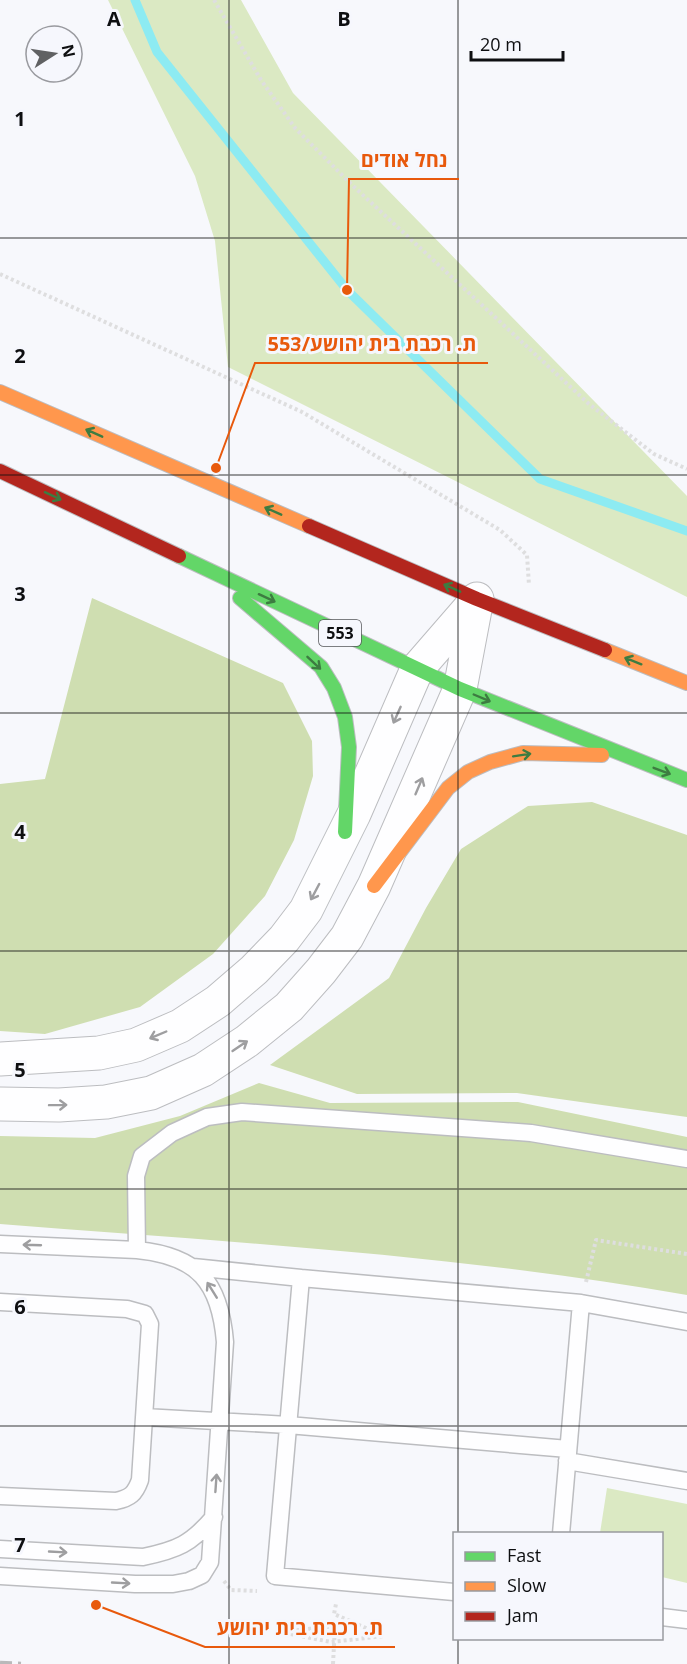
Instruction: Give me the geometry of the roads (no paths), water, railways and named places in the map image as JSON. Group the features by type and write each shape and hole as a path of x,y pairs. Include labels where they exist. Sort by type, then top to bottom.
{"main road":[{"path":"0,392 477,599 687,682"},
{"name":"553","path":"0,471 460,689 687,780"},
{"path":"207,569 321,668 334,688 345,717 349,747 345,832"},
{"path":"374,886 448,788 468,772 490,762 523,753 622,755"}],"street":[{"path":"0,1059 99,1053 136,1045 180,1026 208,1008 254,970 284,939 306,910 345,832 417,669 477,599"},
{"path":"0,1104 59,1105 106,1102 151,1093 203,1070 247,1041 289,1006 321,971 347,937 374,886 460,689 477,599"}],"lane":[{"path":"137,1250 136,1176 142,1156 172,1133 207,1117 242,1112 531,1133 687,1159"},
{"path":"0,1244 137,1250 156,1252 176,1258 193,1267 218,1299 225,1342 210,1562 202,1575 189,1581 173,1584 0,1576"},
{"path":"193,1267 581,1303 687,1322"},
{"path":"301,1278 275,1576 453,1592"},
{"path":"0,1302 127,1309 145,1314 150,1324 140,1480 136,1491 129,1498 116,1501 0,1496"},
{"path":"561,1532 581,1303"},
{"path":"144,1417 288,1425 568,1455 687,1481"},
{"path":"0,1549 142,1557 180,1546 198,1535 214,1517"},
{"path":"663,1617 687,1620"}],"waterway":[{"path":"135,0 157,52 347,290 540,479 687,531"}],"railway":[{"path":"0,1663 21,1664"}],"place":[{"name":"נחל אודים","path":"347,290"},
{"name":"ת. רכבת בית יהושע/553","path":"216,468"},
{"name":"ת. רכבת בית יהושע","path":"96,1605"}]}
